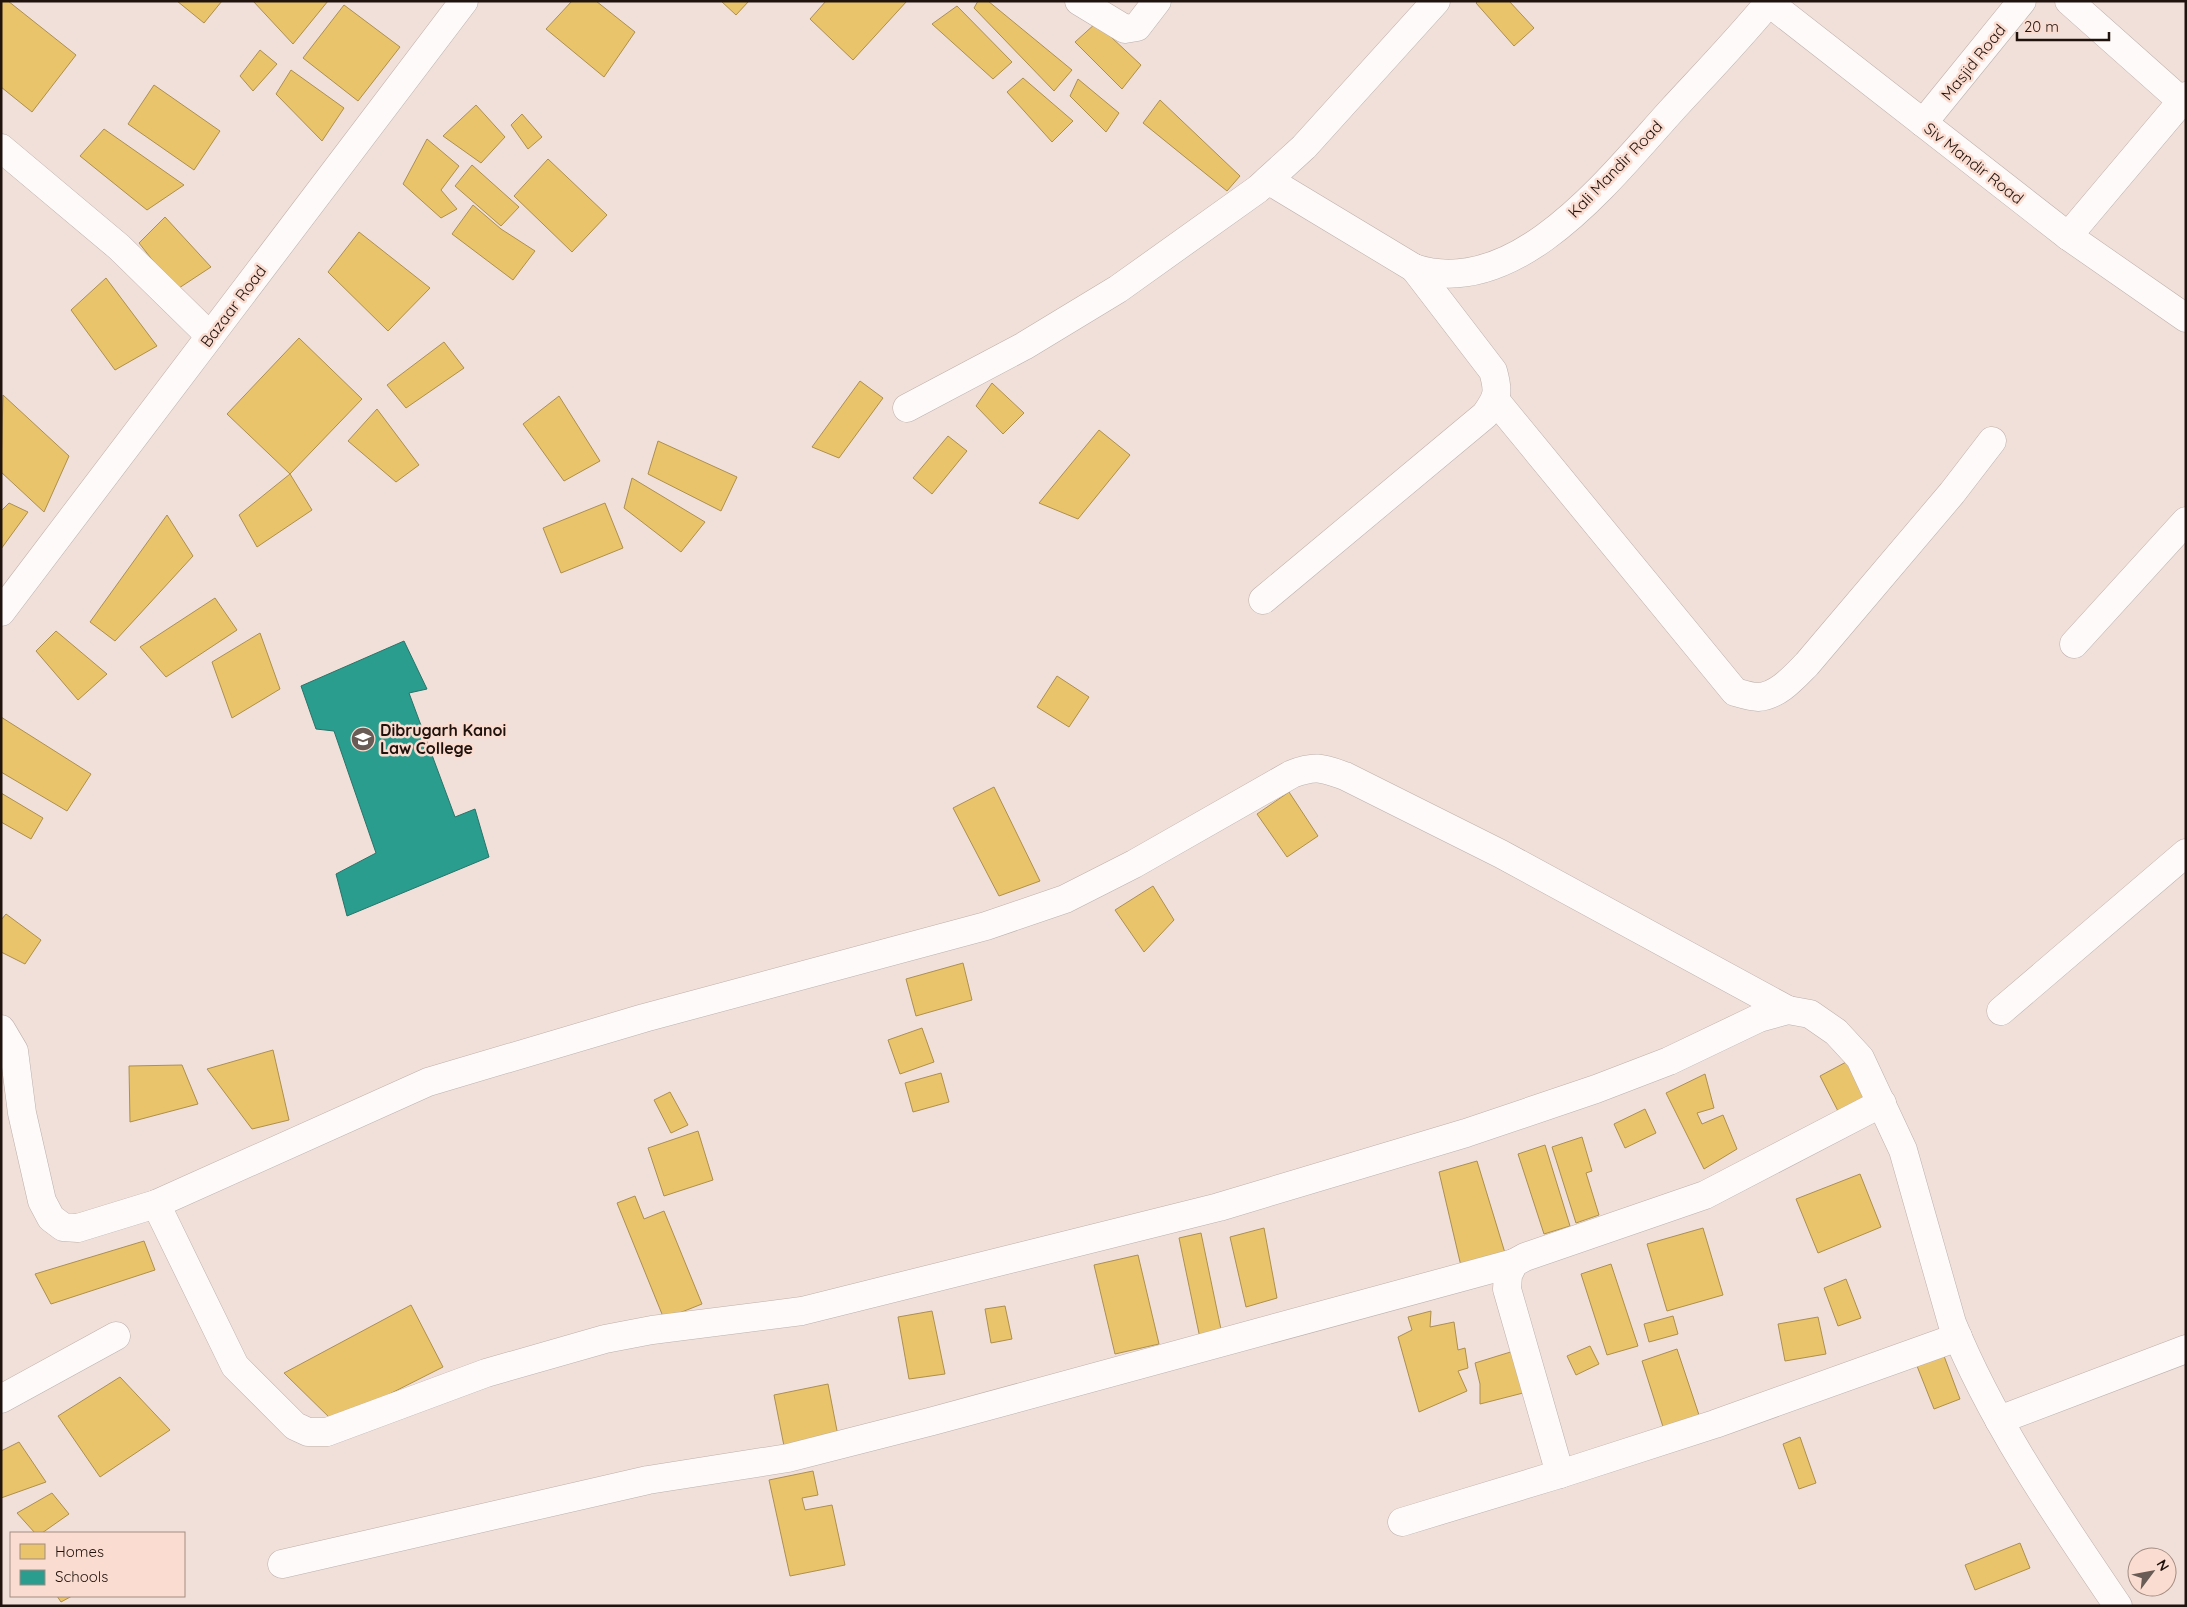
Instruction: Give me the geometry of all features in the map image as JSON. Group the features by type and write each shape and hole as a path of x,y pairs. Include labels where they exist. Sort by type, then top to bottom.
{"street":[{"name":"Bazaar Road","path":"1,612 464,1"},
{"path":"1079,1 1125,29 1137,27 1157,1"},
{"path":"907,408 1024,346 1118,289 1268,180 1304,148 1436,1"},
{"name":"Masjid Road","path":"1923,123 2022,1"},
{"path":"2068,236 2184,101 2069,1"},
{"name":"Kali Mandir Road","path":"1268,180 1414,268 1432,274 1472,271 1496,264 1526,249 1550,233 1596,193 1769,2"},
{"name":"Siv Mandir Road","path":"1769,2 2068,236 2186,318"},
{"path":"1,148 119,247 210,336"},
{"path":"1263,600 1485,415 1496,401 1498,387 1493,371 1414,268"},
{"path":"1496,401 1735,692 1758,697 1774,692 1792,679 1806,664 1952,493 1992,441"},
{"path":"2074,644 2186,521"},
{"path":"1,1029 14,1051 22,1113 42,1201 51,1218 63,1227 78,1228 156,1204 428,1082 644,1018 986,926 1065,899 1134,864 1292,774 1309,768 1321,767 1345,776 1493,849 1788,1010 1810,1014 1836,1032 1860,1058 1903,1150 1958,1337 1999,1420 2074,1541 2118,1606"},
{"path":"2001,1011 2186,854"},
{"path":"156,1204 236,1366 295,1426 308,1432 328,1432 486,1373 605,1339 652,1330 802,1311 1219,1207 1333,1174 1596,1089 1669,1061 1759,1018 1788,1010"},
{"path":"282,1564 648,1480 788,1458 933,1422 1514,1263 1541,1250 1705,1195 1882,1103"},
{"path":"1514,1263 1508,1275 1507,1289 1560,1474"},
{"path":"1,1399 116,1336"},
{"path":"1402,1522 1715,1424 1958,1337"},
{"path":"1999,1420 2186,1348"}],"building: Homes":[{"path":"1,1 8,1 76,55 32,112 1,87"},
{"path":"177,1 222,1 204,23"},
{"path":"253,1 328,1 293,44"},
{"path":"572,1 596,1 635,32 604,77 546,29"},
{"path":"721,1 749,1 736,15"},
{"path":"826,1 907,1 853,60 810,19"},
{"path":"978,1 988,1 1072,70 1054,91 974,8"},
{"path":"1478,1 1509,1 1534,28 1514,46 1476,3"},
{"path":"344,5 400,47 358,101 303,58"},
{"path":"957,6 1012,62 993,79 932,24"},
{"path":"1096,23 1141,65 1122,89 1075,42"},
{"path":"260,50 277,64 253,91 240,76"},
{"path":"291,70 344,108 322,141 276,94"},
{"path":"1023,78 1073,121 1052,142 1007,92"},
{"path":"1078,79 1119,113 1106,132 1070,96"},
{"path":"154,85 220,131 194,170 128,124"},
{"path":"1160,100 1240,176 1227,191 1143,123"},
{"path":"476,105 505,137 481,163 443,136"},
{"path":"522,114 542,137 528,149 511,125"},
{"path":"104,129 184,185 147,210 80,156"},
{"path":"427,139 459,166 441,190 457,209 441,218 403,184"},
{"path":"548,159 607,215 572,252 514,196"},
{"path":"472,165 519,207 501,226 455,186"},
{"path":"473,205 501,229 535,251 513,280 452,234"},
{"path":"165,217 211,267 176,290 139,243"},
{"path":"359,232 430,288 388,331 328,272"},
{"path":"106,278 157,346 115,370 71,310"},
{"path":"299,338 362,399 290,474 227,414"},
{"path":"444,342 464,368 406,408 387,385"},
{"path":"860,381 883,398 839,458 812,447"},
{"path":"992,383 1024,413 1003,434 976,406"},
{"path":"3,395 69,456 44,512 1,472"},
{"path":"559,396 600,461 564,481 523,424"},
{"path":"377,409 419,465 396,482 348,441"},
{"path":"1099,430 1130,455 1078,519 1039,503"},
{"path":"948,436 967,451 932,494 913,478"},
{"path":"658,441 737,477 721,511 648,474"},
{"path":"290,474 312,510 257,547 239,515"},
{"path":"632,478 705,522 681,552 624,508"},
{"path":"9,503 28,512 1,549 1,511"},
{"path":"605,503 623,548 561,573 543,528"},
{"path":"167,515 193,556 115,641 90,622"},
{"path":"215,598 237,630 166,677 140,647"},
{"path":"56,631 107,674 78,700 36,651"},
{"path":"260,633 280,689 232,718 212,662"},
{"path":"1057,676 1089,697 1069,727 1037,707"},
{"path":"1,717 91,774 67,811 1,772"},
{"path":"994,787 1040,881 999,896 953,808"},
{"path":"1289,792 1318,836 1287,857 1257,814"},
{"path":"1,793 43,818 31,839 1,822"},
{"path":"1153,886 1174,920 1144,952 1115,910"},
{"path":"6,914 41,940 25,964 1,952 1,920"},
{"path":"963,963 972,1000 916,1016 906,979"},
{"path":"922,1028 934,1062 900,1074 888,1040"},
{"path":"273,1050 289,1120 252,1129 207,1069"},
{"path":"1848,1061 1868,1098 1839,1113 1820,1076"},
{"path":"182,1065 198,1104 130,1122 129,1066"},
{"path":"941,1073 949,1102 913,1112 905,1083"},
{"path":"1705,1074 1714,1108 1697,1113 1702,1124 1723,1115 1737,1149 1704,1169 1666,1093"},
{"path":"670,1092 688,1125 671,1133 654,1100"},
{"path":"1645,1109 1656,1133 1625,1148 1614,1124"},
{"path":"698,1131 713,1180 664,1196 648,1148"},
{"path":"1582,1137 1592,1171 1586,1173 1599,1215 1576,1223 1552,1147"},
{"path":"1545,1145 1570,1226 1544,1234 1518,1154"},
{"path":"1477,1161 1505,1253 1461,1266 1439,1172"},
{"path":"1860,1174 1881,1227 1818,1253 1796,1199"},
{"path":"635,1196 644,1219 664,1211 702,1304 664,1319 617,1203"},
{"path":"1264,1228 1277,1298 1246,1307 1230,1237"},
{"path":"1703,1228 1723,1295 1667,1311 1647,1244"},
{"path":"1201,1233 1223,1339 1201,1343 1179,1238"},
{"path":"144,1241 155,1270 51,1304 35,1274"},
{"path":"1138,1255 1159,1344 1115,1354 1094,1265"},
{"path":"1611,1264 1638,1346 1607,1355 1581,1274"},
{"path":"1846,1279 1861,1318 1838,1326 1824,1288"},
{"path":"411,1305 443,1367 334,1422 284,1373"},
{"path":"1005,1306 1012,1339 991,1343 985,1309"},
{"path":"932,1311 945,1374 909,1379 898,1317"},
{"path":"1431,1311 1430,1327 1454,1322 1458,1350 1465,1348 1468,1368 1458,1371 1467,1391 1419,1412 1398,1337 1412,1330 1408,1317"},
{"path":"1673,1316 1678,1334 1649,1342 1644,1324"},
{"path":"1818,1317 1826,1354 1785,1361 1778,1324"},
{"path":"1590,1346 1599,1364 1576,1375 1567,1356"},
{"path":"1677,1349 1701,1421 1665,1433 1642,1361"},
{"path":"1517,1350 1527,1392 1480,1404 1480,1384 1475,1363"},
{"path":"1944,1356 1960,1399 1934,1409 1917,1366"},
{"path":"120,1377 170,1430 100,1477 58,1416"},
{"path":"828,1384 838,1436 784,1446 774,1395"},
{"path":"1800,1437 1816,1483 1799,1489 1783,1444"},
{"path":"19,1442 46,1482 1,1498 1,1451"},
{"path":"813,1471 818,1495 802,1498 805,1510 832,1505 845,1565 790,1576 769,1480"},
{"path":"52,1493 69,1514 43,1532 34,1532 17,1513"},
{"path":"2020,1543 2030,1568 1975,1590 1965,1565"},
{"path":"58,1597 70,1597 61,1602"}],"building: Schools":[{"path":"404,641 427,689 409,693 455,817 475,809 489,857 347,916 336,874 376,853 334,731 316,729 301,686"}],"place":[{"name":"Dibrugarh Kanoi Law College","path":"363,739"}]}
